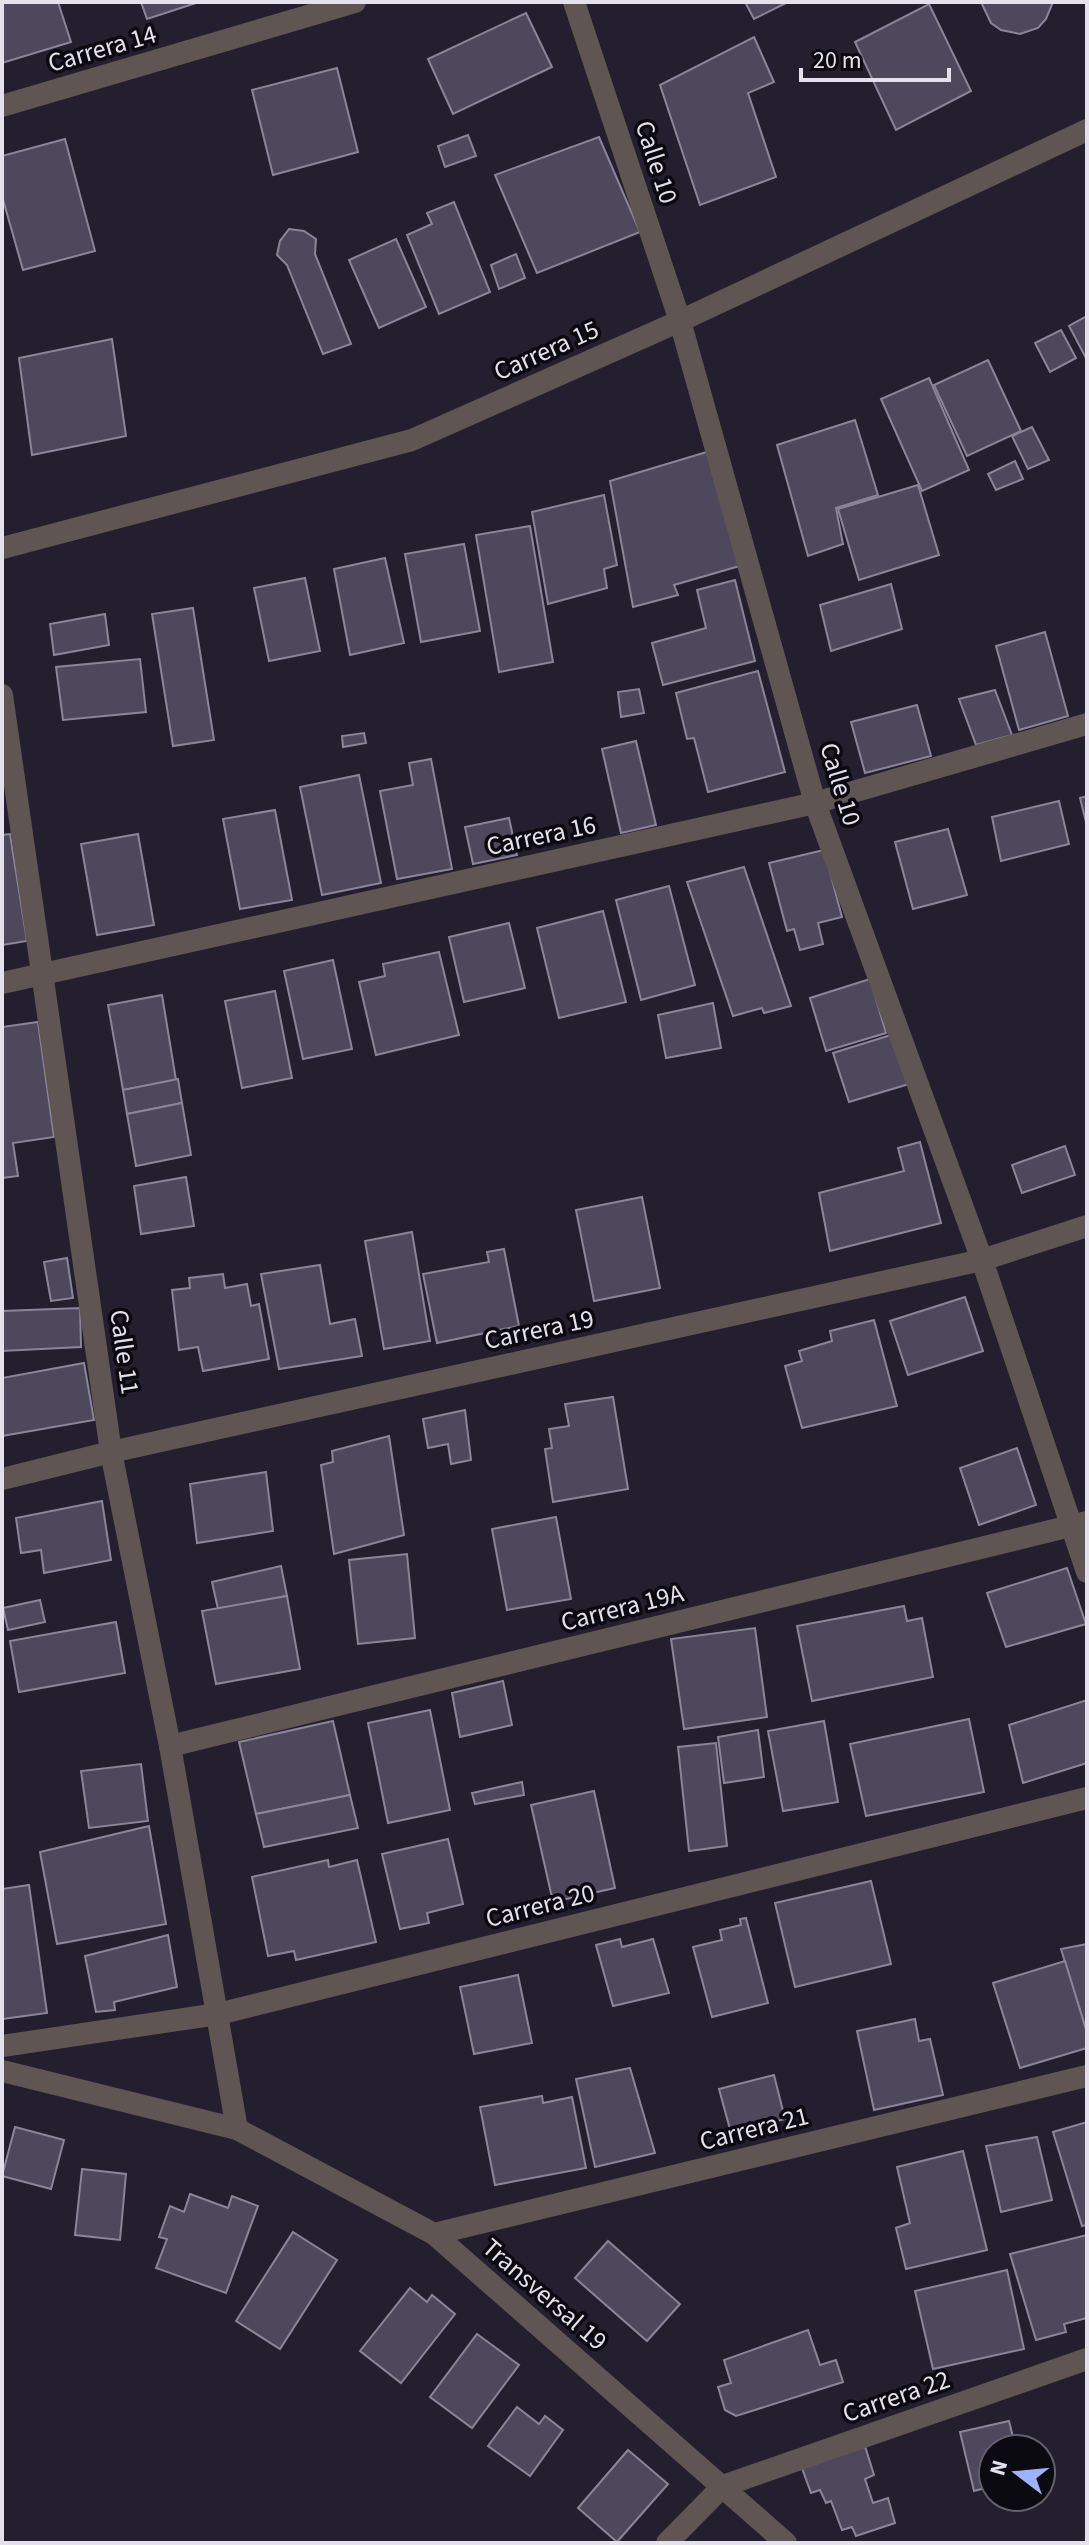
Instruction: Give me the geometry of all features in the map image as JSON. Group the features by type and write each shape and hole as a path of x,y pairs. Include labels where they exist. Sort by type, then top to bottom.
{"street":[{"name":"Carrera 14","path":"2,106 355,2"},
{"name":"Calle 10","path":"574,2 680,321 815,803 1079,1524 1087,1572"},
{"name":"Carrera 15","path":"2,548 412,440 680,321 1087,130"},
{"name":"Calle 11","path":"2,695 111,1452 170,1746 218,2014"},
{"name":"Carrera 16","path":"2,983 815,803 1087,724"},
{"name":"Carrera 19","path":"2,1479 111,1452 982,1260 1087,1226"},
{"name":"Carrera 19A","path":"170,1746 1079,1524"},
{"name":"Carrera 20","path":"2,2046 218,2014 1087,1798"},
{"path":"218,2014 237,2129"},
{"name":"Transversal 19","path":"2,2071 237,2129 434,2234 786,2543"},
{"name":"Carrera 21","path":"434,2234 1087,2076"},
{"name":"Carrera 22","path":"723,2486 1087,2359"},
{"path":"667,2543 723,2486"}],"building":[{"path":"2,2 58,2 71,42 2,63"},
{"path":"141,2 195,2 196,3 147,19"},
{"path":"745,2 788,2 754,19"},
{"path":"981,2 1053,2 1046,19 1038,28 1020,34 1001,30 991,23"},
{"path":"929,4 971,91 896,130 855,42"},
{"path":"526,13 552,67 453,114 428,59"},
{"path":"754,37 774,82 748,93 776,177 700,205 660,85"},
{"path":"337,68 358,152 273,175 252,90"},
{"path":"468,135 476,156 445,167 438,146"},
{"path":"599,137 640,232 537,273 495,175"},
{"path":"65,139 95,251 23,270 2,196 2,156"},
{"path":"454,202 490,292 439,314 407,235 432,224 427,213"},
{"path":"289,229 304,231 316,239 315,254 351,344 323,354 287,265 277,255 280,241"},
{"path":"396,239 426,307 379,328 349,260"},
{"path":"516,254 525,278 499,289 491,265"},
{"path":"1087,316 1087,360 1069,326"},
{"path":"1061,330 1076,358 1050,372 1035,343"},
{"path":"112,339 126,436 32,455 19,358"},
{"path":"988,360 1021,431 967,456 934,385"},
{"path":"929,378 969,470 922,491 881,399"},
{"path":"855,420 878,495 836,508 843,544 808,556 777,445"},
{"path":"1032,427 1049,460 1028,469 1012,436"},
{"path":"710,451 743,565 674,585 678,595 633,607 610,481"},
{"path":"1015,461 1023,479 996,490 988,474"},
{"path":"918,485 939,555 859,580 838,509"},
{"path":"604,495 617,565 604,569 607,588 548,604 532,512"},
{"path":"530,526 553,662 499,672 476,535"},
{"path":"464,544 480,631 421,642 405,554"},
{"path":"385,558 404,643 350,655 334,569"},
{"path":"305,578 320,651 269,661 254,588"},
{"path":"735,580 755,661 663,685 652,643 706,628 697,590"},
{"path":"891,584 902,629 831,651 820,605"},
{"path":"193,608 214,740 173,746 152,614"},
{"path":"105,614 109,645 54,655 50,624"},
{"path":"1045,632 1068,716 1019,730 996,646"},
{"path":"140,659 146,712 63,720 56,667"},
{"path":"758,671 785,772 708,792 694,738 687,739 676,693"},
{"path":"639,689 644,713 621,717 618,692"},
{"path":"995,690 1012,735 976,745 959,699"},
{"path":"917,705 931,756 865,773 851,722"},
{"path":"364,733 366,743 343,747 342,736"},
{"path":"636,741 656,825 621,833 602,749"},
{"path":"431,759 452,869 397,879 380,791 413,785 409,763"},
{"path":"359,775 381,883 322,895 300,787"},
{"path":"1087,796 1087,826 1080,798"},
{"path":"1059,801 1069,844 1001,861 992,817"},
{"path":"275,810 292,900 240,909 223,819"},
{"path":"509,818 517,855 473,864 465,827"},
{"path":"948,829 967,895 913,909 895,842"},
{"path":"10,834 27,941 2,945 2,835"},
{"path":"138,834 154,925 97,935 81,844"},
{"path":"824,850 842,917 818,923 823,944 800,950 794,929 787,931 769,863"},
{"path":"744,867 791,1006 764,1013 762,1008 733,1016 687,882"},
{"path":"669,886 695,985 641,1000 616,900"},
{"path":"603,911 626,1002 559,1018 537,928"},
{"path":"509,923 525,988 464,1002 449,937"},
{"path":"439,952 459,1035 376,1055 359,982 385,976 383,964"},
{"path":"333,960 352,1049 303,1059 284,971"},
{"path":"870,979 886,1033 826,1051 810,998"},
{"path":"275,991 292,1078 242,1088 225,1001"},
{"path":"162,995 176,1080 123,1090 108,1005"},
{"path":"713,1003 721,1048 666,1058 658,1015"},
{"path":"38,1022 54,1137 13,1143 18,1176 2,1178 2,1027"},
{"path":"894,1034 909,1084 849,1102 833,1053"},
{"path":"178,1079 182,1103 127,1114 123,1090"},
{"path":"182,1103 191,1155 136,1166 127,1114"},
{"path":"920,1142 941,1223 830,1251 819,1193 904,1171 898,1148"},
{"path":"1065,1146 1075,1175 1022,1193 1012,1165"},
{"path":"186,1177 194,1226 141,1234 134,1186"},
{"path":"642,1197 660,1288 594,1301 576,1210"},
{"path":"412,1232 430,1341 384,1349 365,1241"},
{"path":"504,1249 519,1326 437,1343 423,1274 489,1262 487,1252"},
{"path":"67,1258 73,1298 51,1301 44,1262"},
{"path":"320,1265 330,1324 355,1319 362,1356 279,1369 261,1274"},
{"path":"223,1274 225,1288 247,1284 251,1306 259,1304 269,1359 203,1371 198,1347 179,1350 172,1290 190,1288 189,1278"},
{"path":"965,1297 983,1351 908,1375 890,1321"},
{"path":"80,1308 81,1347 2,1351 2,1311"},
{"path":"874,1320 897,1406 802,1428 785,1366 802,1361 799,1351 832,1341 830,1331"},
{"path":"84,1363 94,1420 2,1436 2,1378"},
{"path":"613,1397 628,1489 553,1502 545,1449 552,1448 549,1429 569,1426 565,1404"},
{"path":"465,1410 471,1460 451,1464 448,1444 428,1448 423,1419"},
{"path":"389,1436 404,1535 334,1554 321,1465 333,1462 332,1451"},
{"path":"1017,1448 1036,1505 979,1525 960,1468"},
{"path":"266,1472 273,1531 197,1543 190,1484"},
{"path":"102,1501 111,1560 44,1573 41,1550 21,1553 16,1518"},
{"path":"556,1517 571,1599 507,1610 492,1529"},
{"path":"407,1554 415,1638 358,1644 349,1560"},
{"path":"281,1566 287,1596 218,1609 212,1582"},
{"path":"1067,1568 1086,1624 1006,1647 987,1593"},
{"path":"287,1596 300,1669 216,1684 202,1611"},
{"path":"40,1600 45,1622 8,1630 3,1608"},
{"path":"904,1606 907,1621 922,1618 933,1677 812,1701 797,1626"},
{"path":"116,1622 125,1673 19,1692 10,1641"},
{"path":"755,1628 767,1717 684,1729 671,1639"},
{"path":"503,1681 512,1725 460,1737 452,1693"},
{"path":"1087,1700 1087,1763 1023,1783 1009,1725"},
{"path":"430,1710 450,1810 388,1823 368,1723"},
{"path":"969,1719 984,1792 866,1816 850,1744"},
{"path":"333,1721 350,1795 256,1814 239,1742"},
{"path":"824,1721 838,1802 783,1811 768,1731"},
{"path":"758,1730 764,1777 724,1783 718,1737"},
{"path":"716,1743 727,1846 689,1851 678,1747"},
{"path":"141,1764 148,1821 89,1828 81,1771"},
{"path":"522,1782 524,1795 475,1804 472,1793"},
{"path":"594,1791 615,1888 553,1902 531,1805"},
{"path":"350,1795 358,1828 264,1847 256,1814"},
{"path":"149,1826 166,1924 57,1944 40,1852"},
{"path":"448,1839 463,1904 427,1913 429,1923 400,1929 382,1854"},
{"path":"328,1860 329,1867 357,1860 376,1942 296,1960 294,1951 268,1956 252,1877"},
{"path":"871,1881 891,1964 795,1987 775,1903"},
{"path":"29,1885 47,2013 2,2019 2,1889"},
{"path":"746,1918 768,2003 712,2017 693,1947 722,1940 720,1930 741,1925 740,1919"},
{"path":"168,1935 177,1987 114,2002 115,2010 96,2012 85,1956"},
{"path":"620,1939 622,1947 653,1939 669,1993 613,2006 596,1945"},
{"path":"1087,1944 1087,2030 1086,2030 1061,1949"},
{"path":"1065,1961 1087,2033 1087,2048 1020,2068 993,1983"},
{"path":"518,1975 532,2043 474,2054 460,1987"},
{"path":"915,2019 919,2041 930,2039 943,2095 874,2110 857,2031"},
{"path":"630,2068 655,2153 595,2167 576,2079"},
{"path":"774,2075 785,2119 731,2133 719,2089"},
{"path":"542,2096 543,2103 572,2097 586,2168 495,2185 480,2107"},
{"path":"1087,2122 1087,2225 1082,2226 1053,2132"},
{"path":"15,2127 64,2140 51,2189 2,2176"},
{"path":"1037,2137 1052,2200 1001,2212 986,2146"},
{"path":"963,2151 987,2250 906,2269 896,2228 910,2223 897,2167"},
{"path":"82,2169 126,2174 120,2240 75,2235"},
{"path":"190,2194 228,2208 232,2196 258,2206 226,2293 156,2268 167,2239 159,2237 170,2206 184,2212"},
{"path":"293,2232 337,2260 280,2349 236,2321"},
{"path":"1087,2235 1087,2318 1064,2324 1066,2332 1036,2340 1010,2254"},
{"path":"608,2241 680,2304 647,2341 575,2278"},
{"path":"1007,2270 1024,2349 933,2369 915,2291"},
{"path":"410,2288 427,2302 432,2295 455,2314 401,2383 360,2351"},
{"path":"808,2330 820,2365 836,2360 843,2382 736,2416 725,2410 718,2387 731,2383 724,2360"},
{"path":"477,2334 519,2365 472,2428 430,2397"},
{"path":"517,2407 539,2424 545,2416 563,2430 530,2476 488,2446"},
{"path":"1009,2421 1012,2433 977,2433 977,2490 974,2491 960,2432"},
{"path":"865,2446 874,2475 865,2479 873,2503 888,2498 895,2523 856,2536 852,2527 842,2530 831,2501 826,2503 820,2490 811,2493 802,2468"},
{"path":"628,2450 668,2484 617,2542 578,2508"}]}
